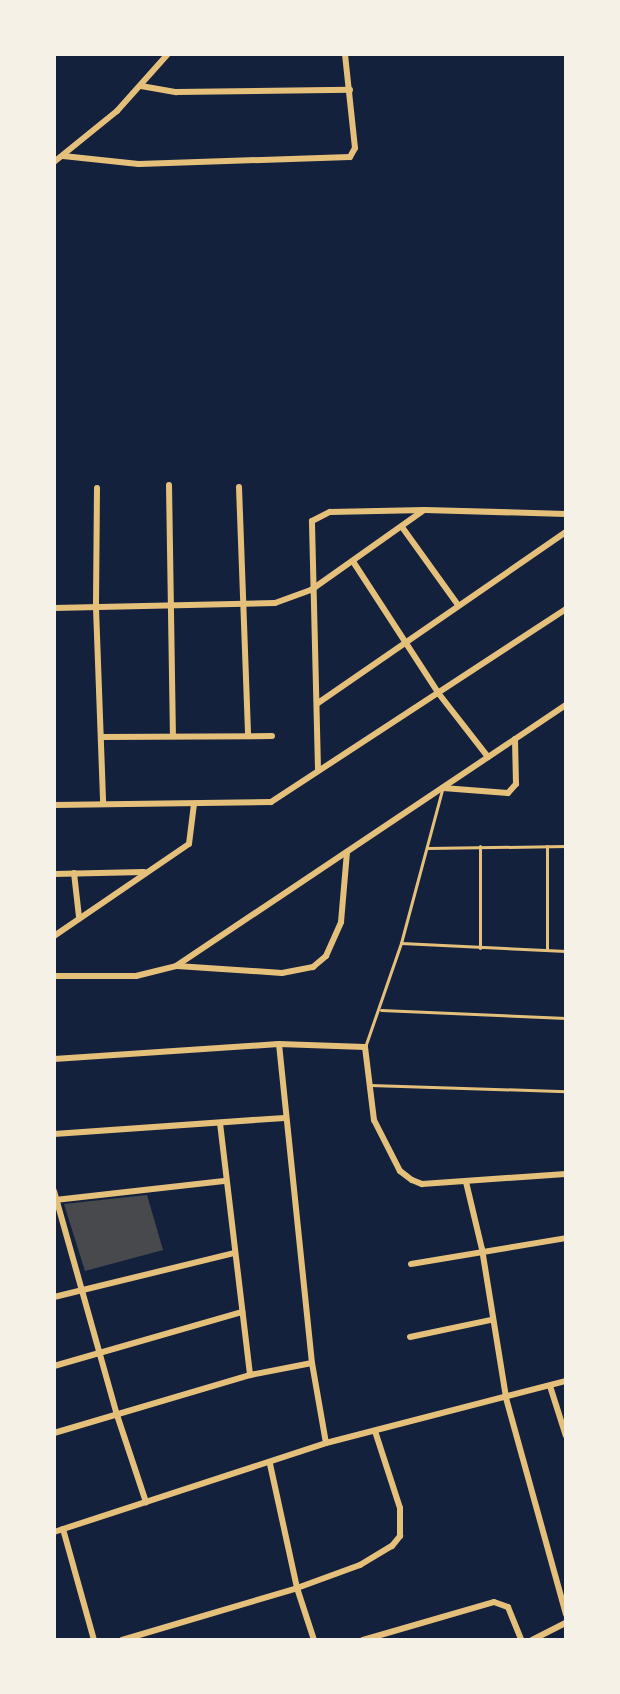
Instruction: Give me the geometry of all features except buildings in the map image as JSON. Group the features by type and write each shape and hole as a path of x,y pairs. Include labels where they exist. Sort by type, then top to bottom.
{"street":[{"path":"54,162 141,86 168,54"},
{"path":"63,156 139,164 350,157 355,148 345,54"},
{"path":"141,86 176,92 350,90"},
{"path":"170,485 172,736"},
{"path":"239,487 248,736"},
{"path":"98,488 96,608 103,803"},
{"path":"54,608 275,603 311,590 354,563 425,510"},
{"path":"318,770 318,703 309,529 322,514 425,510 566,514"},
{"path":"402,527 458,605"},
{"path":"318,703 566,531"},
{"path":"354,563 439,694 488,758"},
{"path":"54,805 103,803 264,805 439,694 566,609"},
{"path":"176,966 564,708"},
{"path":"101,737 272,736"},
{"path":"442,788 508,793 516,784 516,739"},
{"path":"54,936 189,844 194,804"},
{"path":"54,976 136,976 176,966 282,973 313,967 326,957 341,922 347,852"},
{"path":"54,874 145,872"},
{"path":"74,873 79,917"},
{"path":"279,1044 284,1118 312,1363 326,1443"},
{"path":"54,1059 279,1044 364,1047 374,1120 400,1171 422,1184 566,1174"},
{"path":"54,1134 284,1118"},
{"path":"220,1123 224,1181 250,1375"},
{"path":"55,1200 224,1181"},
{"path":"466,1182 482,1249 491,1320 506,1398 566,1614"},
{"path":"54,1191 117,1414 146,1502"},
{"path":"411,1264 482,1249 566,1238"},
{"path":"54,1297 234,1253"},
{"path":"54,1366 242,1312"},
{"path":"410,1337 491,1320"},
{"path":"54,1433 250,1375 312,1363"},
{"path":"54,1532 270,1464 326,1443 566,1381"},
{"path":"550,1386 566,1436"},
{"path":"122,1640 297,1588 376,1558 400,1536 400,1508 375,1431"},
{"path":"270,1464 297,1588 314,1640"},
{"path":"63,1529 94,1640"},
{"path":"363,1640 494,1602 508,1607 521,1640"},
{"path":"531,1640 566,1623"}],"lane":[{"path":"364,1047 381,1010 428,849 442,788"},
{"path":"428,849 480,846 566,846"},
{"path":"480,846 480,948"},
{"path":"547,950 548,846"},
{"path":"401,943 566,951"},
{"path":"381,1010 566,1018"},
{"path":"368,1085 566,1090"}]}
